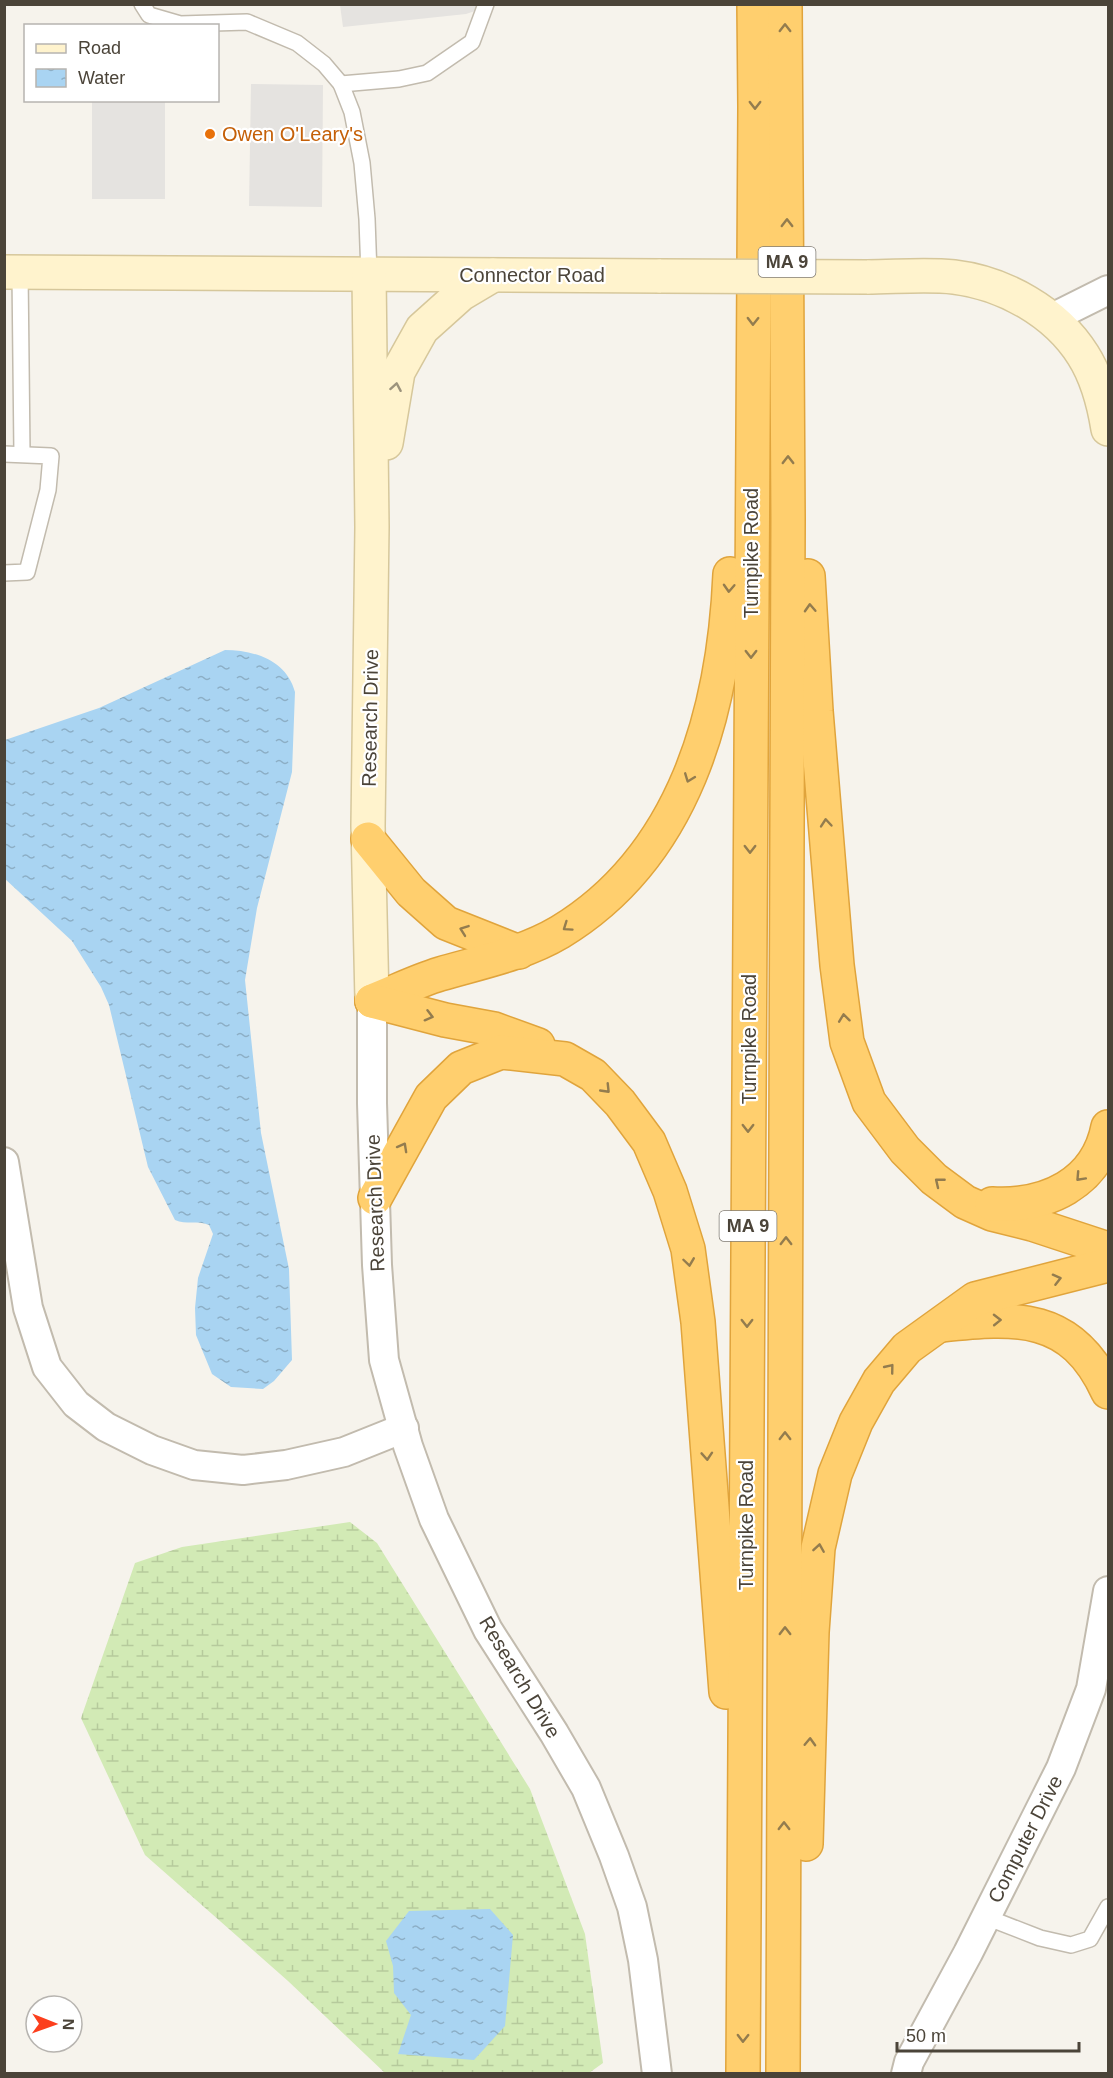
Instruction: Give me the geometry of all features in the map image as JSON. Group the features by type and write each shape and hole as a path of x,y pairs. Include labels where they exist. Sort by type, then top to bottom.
{"highway":[{"name":"Turnpike Road","path":"743,2073 754,4"},
{"name":"Turnpike Road","path":"783,2073 788,519 785,4"},
{"path":"372,1001 437,975 519,952 567,927 589,911 622,881 655,843 680,801 701,747 719,672 728,619 733,513 752,449"},
{"path":"788,519 809,578 816,711 837,965 847,1042 869,1102 905,1150 934,1179 965,1202 992,1214 1032,1224 1108,1249"},
{"path":"368,839 411,892 446,923 519,952"},
{"path":"372,1001 445,1020 494,1029 531,1041 593,1075 620,1103 649,1142 670,1191 688,1249 698,1322 726,1686 744,2003"},
{"path":"375,1198 431,1097 461,1068 501,1052 565,1059"},
{"path":"965,1202 1028,1204 1064,1191 1078,1181 1092,1163 1106,1137 1108,1127"},
{"path":"796,2073 812,1632 818,1548 835,1474 856,1422 879,1381 907,1348 975,1299 1108,1265"},
{"path":"939,1325 1014,1320 1035,1324 1056,1332 1070,1341 1100,1373 1108,1392"}],"street":[{"name":"Connector Road","path":"12,272 945,277 983,283 1011,294 1050,319"},
{"name":"Research Drive","path":"369,274 372,527 368,839 376,1265 384,1359 434,1519 488,1630 554,1732 586,1788 614,1856 633,1907 653,2029 657,2073"},
{"path":"372,527 398,372 422,329 461,294 493,275"},
{"path":"1108,290 1050,319 1084,356 1102,398 1108,429"},
{"path":"4,1162 28,1308 47,1367 76,1404 106,1427 152,1450 194,1465 243,1470 286,1465 344,1452 404,1428"},
{"name":"Computer Drive","path":"906,2073 909,2062 986,1917 1061,1768 1092,1689 1108,1591"}],"lane":[{"path":"142,4 149,15 180,24 247,22 297,43 324,64 341,84 352,112 362,163 369,274"},
{"path":"341,84 399,79 427,73 472,42 486,4"},
{"path":"12,272 22,454"},
{"path":"4,454 51,456 48,490 27,572 4,573"},
{"path":"986,1917 1040,1938 1071,1945 1090,1939 1102,1932 1108,1907"}],"green space":[{"path":"350,1522 377,1543 530,1789 585,1934 603,2063 589,2073 385,2073 288,1981 145,1855 81,1718 135,1563 182,1547"}],"shaded area":[{"path":"340,5 493,5 466,14 343,27"},
{"path":"251,84 323,85 322,207 249,206"},
{"path":"92,102 165,102 165,199 92,199"}],"water":[{"path":"225,650 247,652 268,659 285,672 295,692 292,772 257,908 245,980 261,1133 289,1269 292,1360 274,1381 263,1389 231,1387 212,1374 196,1335 195,1308 198,1278 213,1234 209,1225 175,1220 148,1167 109,1005 101,987 72,941 4,878 5,740 99,708"},
{"path":"490,1909 513,1935 505,2026 474,2060 398,2054 411,2015 394,1993 393,1966 386,1941 409,1911"}],"place":[{"name":"Owen O'Leary's","path":"210,134"}]}
